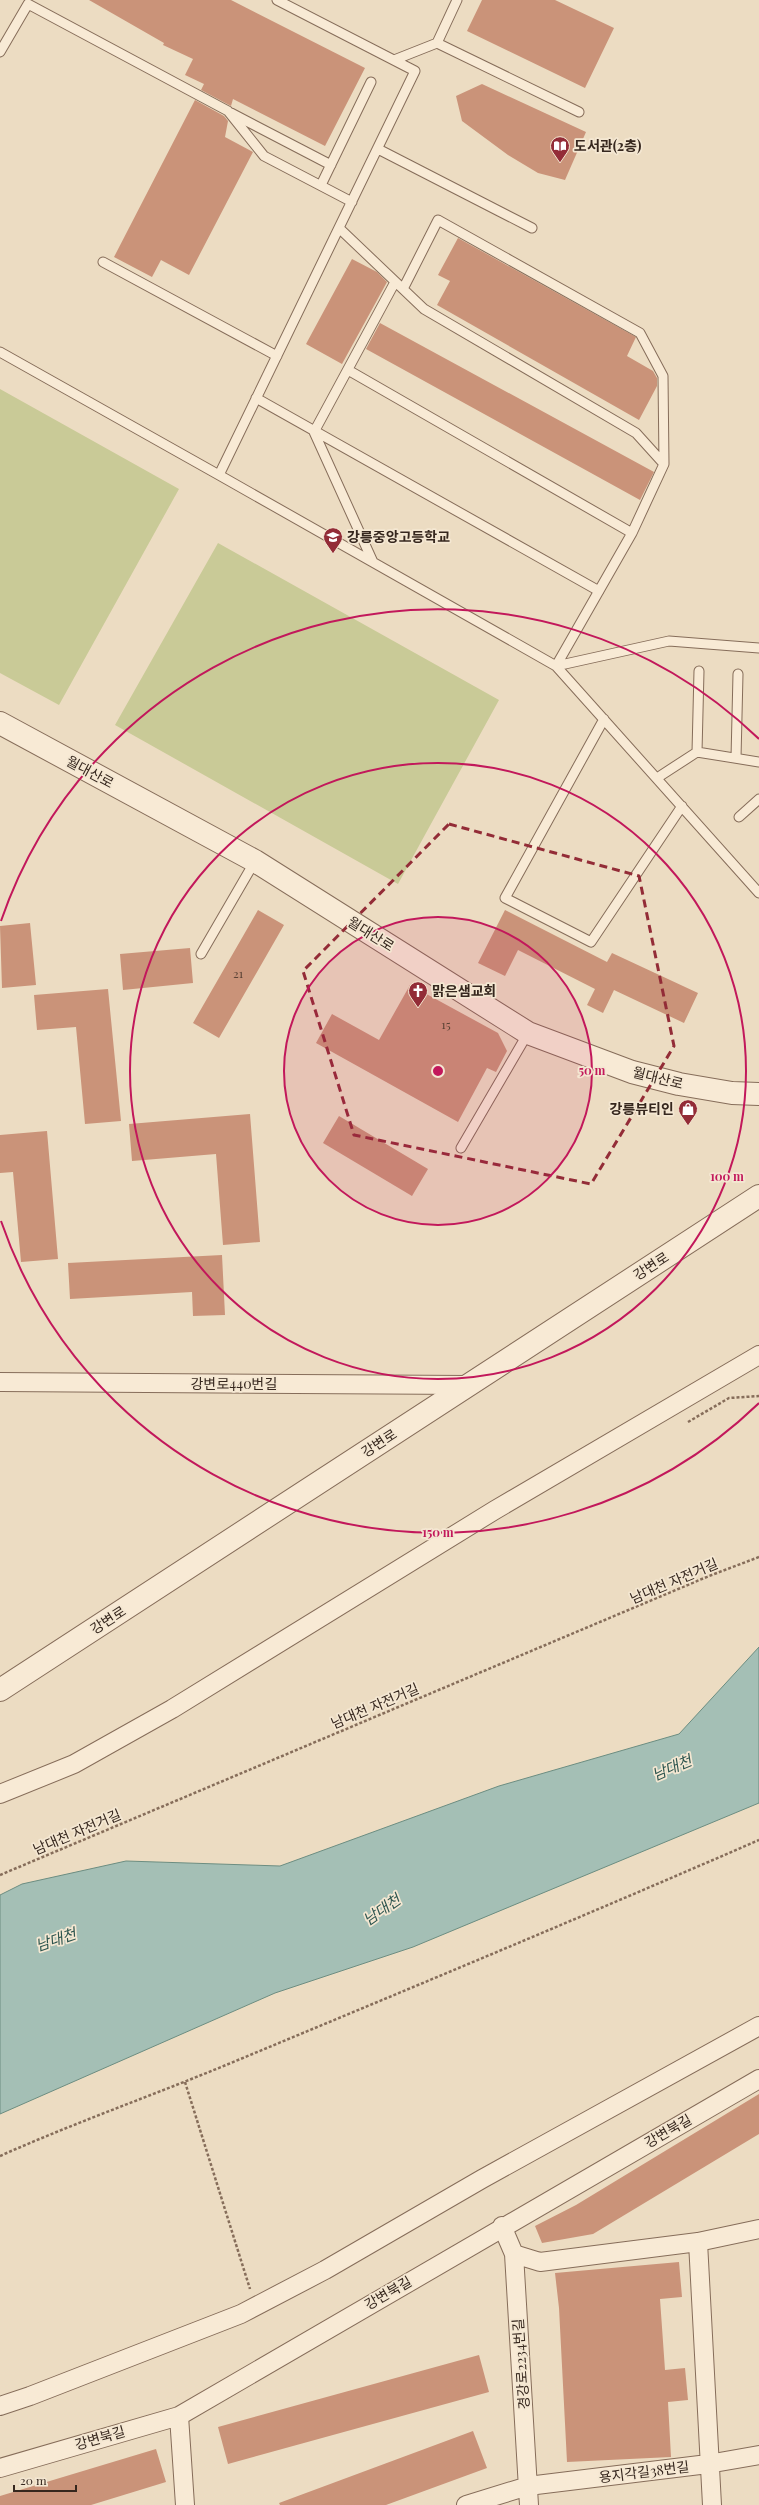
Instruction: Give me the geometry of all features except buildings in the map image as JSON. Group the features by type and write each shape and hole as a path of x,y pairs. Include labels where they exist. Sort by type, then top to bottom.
{"street":[{"name":"월대산로","path":"0,723 255,861 528,1033 632,1072 679,1084 732,1093 759,1094"},
{"path":"732,1093 759,1084"},
{"name":"강변로","path":"0,1690 759,1196"},
{"path":"0,1794 74,1764 172,1709 496,1510 759,1355"},
{"name":"강변로440번길","path":"0,1382 468,1385"},
{"path":"0,2406 52,2388 241,2314 325,2270 489,2175 759,2026"},
{"name":"강변북길","path":"0,2468 178,2416 502,2226 759,2079"},
{"name":"경강로2234번길","path":"502,2226 514,2254 529,2505"},
{"path":"514,2254 540,2262 698,2242 759,2229"},
{"path":"698,2242 708,2464 712,2505"},
{"path":"178,2416 185,2505"},
{"name":"용지각길38번길","path":"466,2505 528,2486 708,2464 759,2455"}],"lane":[{"path":"219,475 415,72 276,0"},
{"path":"394,60 437,43 457,0"},
{"path":"0,52 28,4 331,166"},
{"path":"437,43 580,112"},
{"path":"321,186 371,82"},
{"path":"228,111 264,156 352,202"},
{"path":"378,149 532,228"},
{"path":"403,289 438,220 640,333 663,376 664,464 632,533 556,666"},
{"path":"339,228 424,309 636,433 664,464"},
{"path":"103,262 277,356"},
{"path":"314,432 395,282"},
{"path":"0,352 556,666 759,893"},
{"path":"348,370 632,533"},
{"path":"256,398 599,591"},
{"path":"314,432 373,562"},
{"path":"556,666 670,641 759,648"},
{"path":"697,752 699,671"},
{"path":"736,758 738,674"},
{"path":"604,719 505,898 591,942 682,806"},
{"path":"657,778 697,752 759,762"},
{"path":"739,817 759,798"},
{"path":"201,954 255,861"},
{"path":"460,1148 528,1033"}],"path":[{"name":"남대천 자전거길","path":"0,1875 710,1576 759,1557"},
{"path":"0,2156 66,2126 185,2082 568,1923 759,1840"},
{"path":"185,2082 256,2306"}],"highlighted area":[{"path":"449,824 639,876 674,1046 591,1184 354,1135 303,971"}],"green space":[{"path":"0,389 179,489 59,705 0,673"},
{"path":"218,543 499,700 398,884 115,725"}],"water":[{"name":"남대천","path":"759,1647 759,1803 413,1947 275,1993 0,2114 0,1895 22,1884 126,1861 280,1866 499,1786 679,1734"}],"place":[{"name":"도서관(2층)","path":"560,163"},
{"name":"강릉중앙고등학교","path":"333,554"},
{"name":"맑은샘교회","path":"418,1008"},
{"name":"강릉뷰티인","path":"688,1126"}]}
